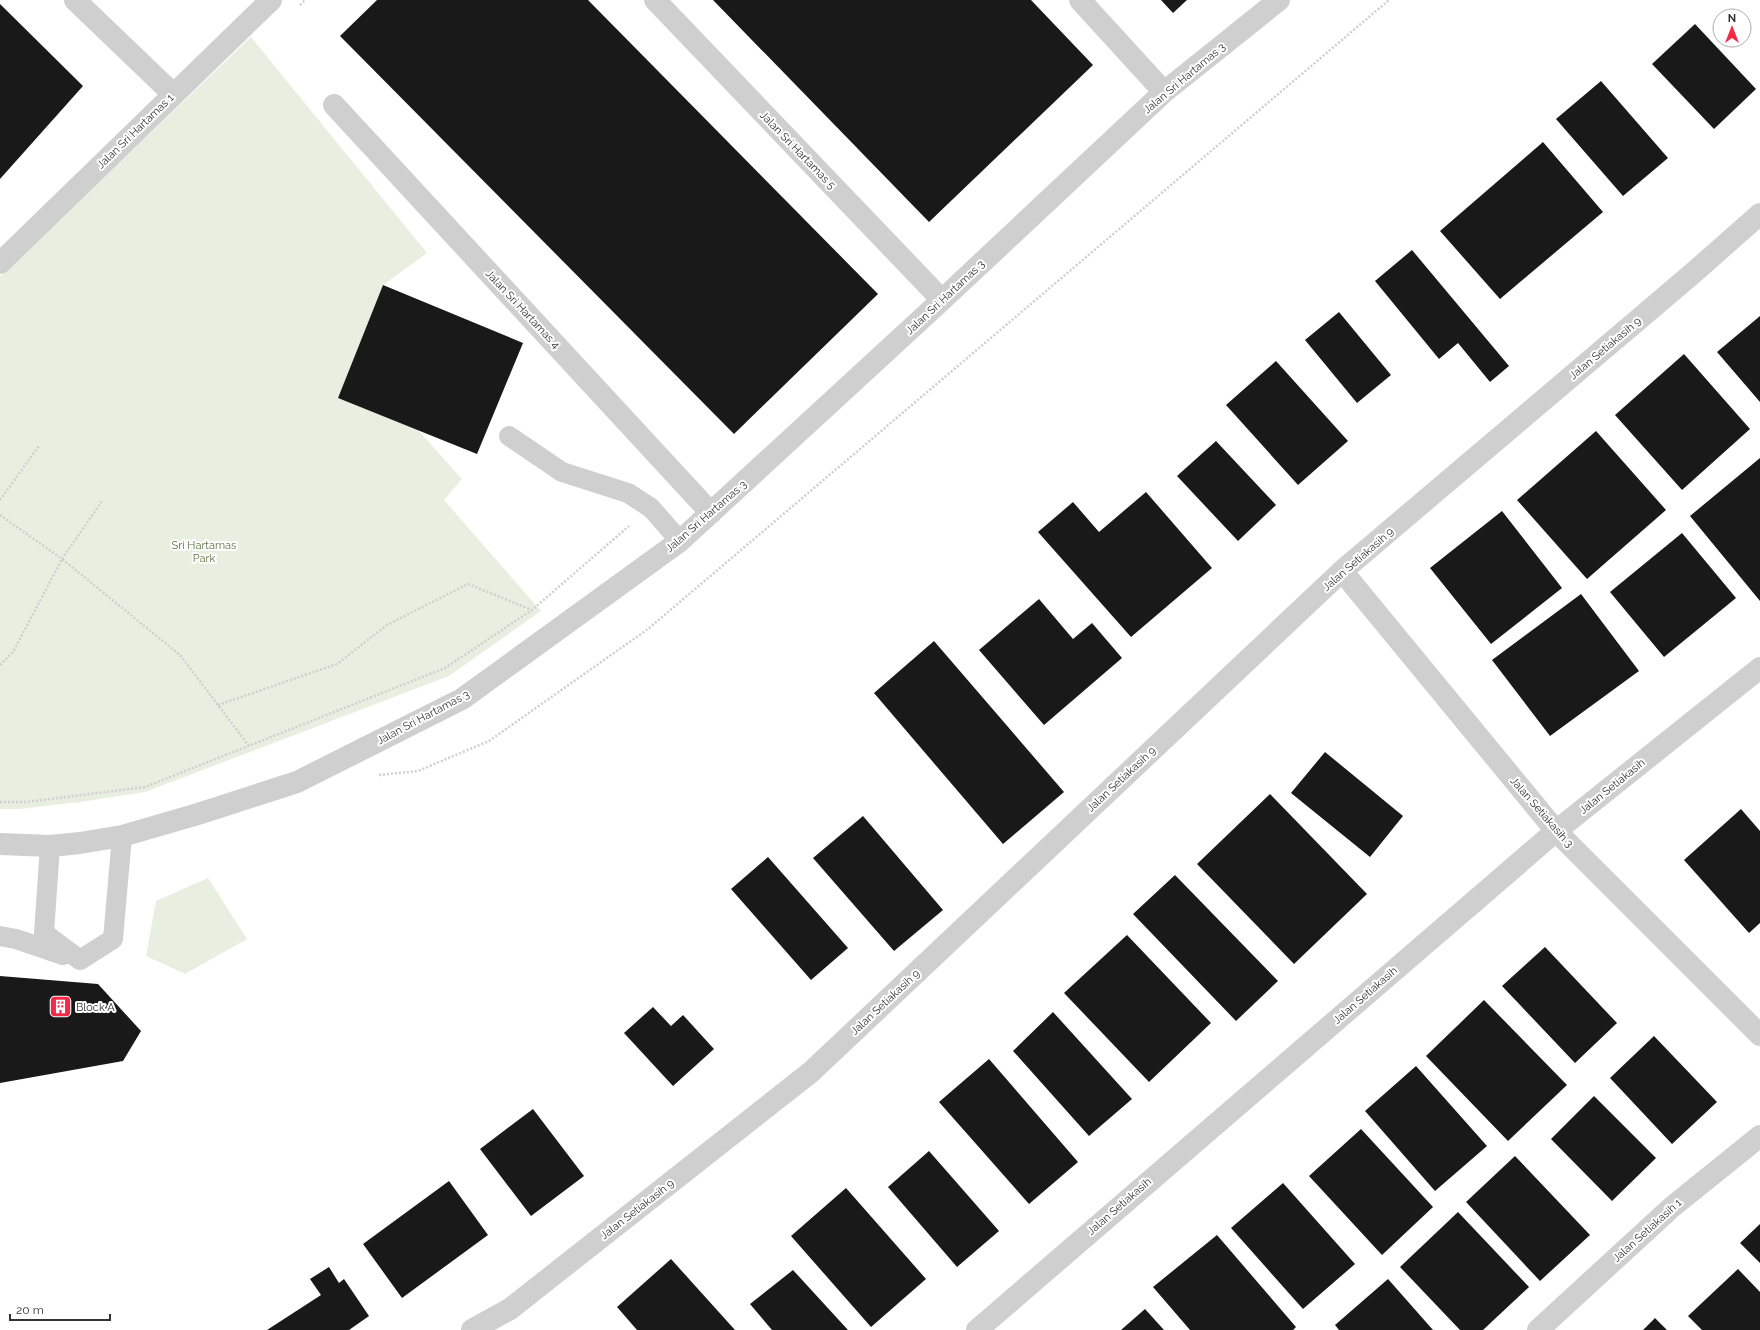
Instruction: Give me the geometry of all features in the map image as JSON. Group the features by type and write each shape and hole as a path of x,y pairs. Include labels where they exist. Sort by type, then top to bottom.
{"street":[{"path":"75,0 173,94"},
{"name":"Jalan Sri Hartamas 1","path":"0,264 271,0"},
{"name":"Jalan Sri Hartamas 5","path":"655,0 942,300"},
{"path":"1080,0 1164,92"},
{"name":"Jalan Sri Hartamas 3","path":"0,844 50,846 122,836 296,782 462,699 680,541 942,300 1164,92 1280,0"},
{"name":"Jalan Sri Hartamas 4","path":"334,105 711,513"},
{"name":"Jalan Setiakasih 9","path":"472,1330 510,1309 810,1072 1342,571 1686,279 1760,214"},
{"name":"Jalan Setiakasih 3","path":"1342,571 1556,831 1760,1035"},
{"name":"Jalan Setiakasih","path":"977,1330 1556,831 1760,668"},
{"name":"Jalan Setiakasih 1","path":"1538,1330 1672,1207 1760,1136"}],"lane":[{"path":"509,436 562,472 628,493 651,508 680,541"},
{"path":"80,960 113,939 122,836"},
{"path":"50,846 44,933 80,960"},
{"path":"0,936 16,939 80,960"}],"path":[{"path":"372,775 418,771 489,741 648,629 1389,0"},
{"path":"0,500 39,446"},
{"path":"0,664 13,652 62,559 102,501"},
{"path":"0,802 25,802 145,787 446,668 532,610 651,508"},
{"path":"0,515 62,559 180,655 249,746"},
{"path":"218,705 336,664 387,625 468,584 532,610"}],"green space":[{"name":"Sri Hartamas Park","path":"251,37 427,253 383,285 338,398 418,430 462,479 444,500 541,611 449,676 145,792 81,802 19,809 0,809 0,276"},
{"path":"208,878 247,939 185,974 146,956 156,901"}],"building":[{"path":"377,0 588,0 878,294 734,434 340,36"},
{"path":"713,0 1031,0 1093,65 929,222"},
{"path":"1161,0 1187,0 1173,13"},
{"path":"0,4 83,86 0,179"},
{"path":"1695,24 1712,42 1712,48 1718,48 1756,89 1714,129 1652,64"},
{"path":"1601,81 1668,158 1623,196 1556,119"},
{"path":"1543,142 1603,212 1500,299 1440,231"},
{"path":"1412,250 1509,366 1490,382 1458,343 1439,359 1375,281"},
{"path":"383,285 523,343 477,454 338,398"},
{"path":"1339,312 1391,375 1357,403 1305,340"},
{"path":"1760,316 1760,402 1717,352"},
{"path":"1684,354 1750,429 1682,490 1615,415"},
{"path":"1276,361 1348,441 1298,485 1226,405"},
{"path":"1596,431 1666,510 1587,579 1517,500"},
{"path":"1216,441 1276,505 1238,541 1177,476"},
{"path":"1760,458 1760,601 1690,516"},
{"path":"1146,492 1212,568 1131,637 1038,532 1073,502 1099,532"},
{"path":"1502,511 1562,588 1491,644 1430,568"},
{"path":"1682,533 1736,598 1664,657 1610,592"},
{"path":"1581,594 1639,671 1550,736 1492,660"},
{"path":"1039,599 1073,639 1092,623 1122,658 1044,725 979,650"},
{"path":"934,641 1064,792 1003,844 874,693"},
{"path":"1325,752 1403,816 1370,857 1291,793"},
{"path":"1270,794 1367,894 1294,964 1197,864"},
{"path":"1741,809 1760,831 1760,923 1749,933 1684,860"},
{"path":"863,816 943,910 894,951 813,858"},
{"path":"768,857 848,948 811,980 731,889"},
{"path":"1175,875 1278,981 1236,1021 1133,914"},
{"path":"1127,935 1211,1023 1149,1082 1064,993"},
{"path":"1545,947 1617,1023 1575,1063 1502,986"},
{"name":"Block A","path":"0,976 98,984 141,1031 123,1061 0,1083"},
{"path":"1484,1000 1567,1085 1508,1141 1426,1056"},
{"path":"653,1007 671,1026 683,1015 714,1049 673,1086 624,1033"},
{"path":"1053,1012 1132,1099 1089,1136 1013,1051"},
{"path":"1654,1036 1717,1102 1672,1144 1610,1078"},
{"path":"989,1059 1078,1162 1029,1204 939,1102"},
{"path":"1416,1066 1487,1146 1435,1191 1365,1111"},
{"path":"1594,1096 1656,1158 1612,1201 1551,1139"},
{"path":"533,1109 584,1176 531,1216 480,1149"},
{"path":"1361,1129 1433,1207 1382,1255 1309,1176"},
{"path":"929,1151 999,1231 957,1267 888,1187"},
{"path":"1515,1156 1590,1235 1540,1281 1466,1202"},
{"path":"449,1181 488,1235 402,1298 363,1244"},
{"path":"1283,1183 1355,1264 1303,1309 1231,1228"},
{"path":"846,1188 926,1279 871,1327 791,1236"},
{"path":"1458,1212 1529,1287 1483,1330 1460,1330 1400,1267"},
{"path":"1760,1224 1760,1263 1740,1243"},
{"path":"1217,1235 1296,1327 1293,1330 1190,1330 1153,1287"},
{"path":"671,1259 735,1330 637,1330 617,1307"},
{"path":"329,1267 339,1283 344,1279 369,1316 349,1330 267,1330 321,1295 310,1279"},
{"path":"1738,1269 1760,1292 1760,1330 1702,1330 1688,1316"},
{"path":"793,1270 848,1330 772,1330 750,1304"},
{"path":"1388,1279 1433,1330 1339,1330 1335,1325"},
{"path":"1145,1309 1164,1330 1121,1330"},
{"path":"1655,1318 1667,1330 1643,1330"}],"place":[{"name":"Block A","path":"60,1007"}]}
